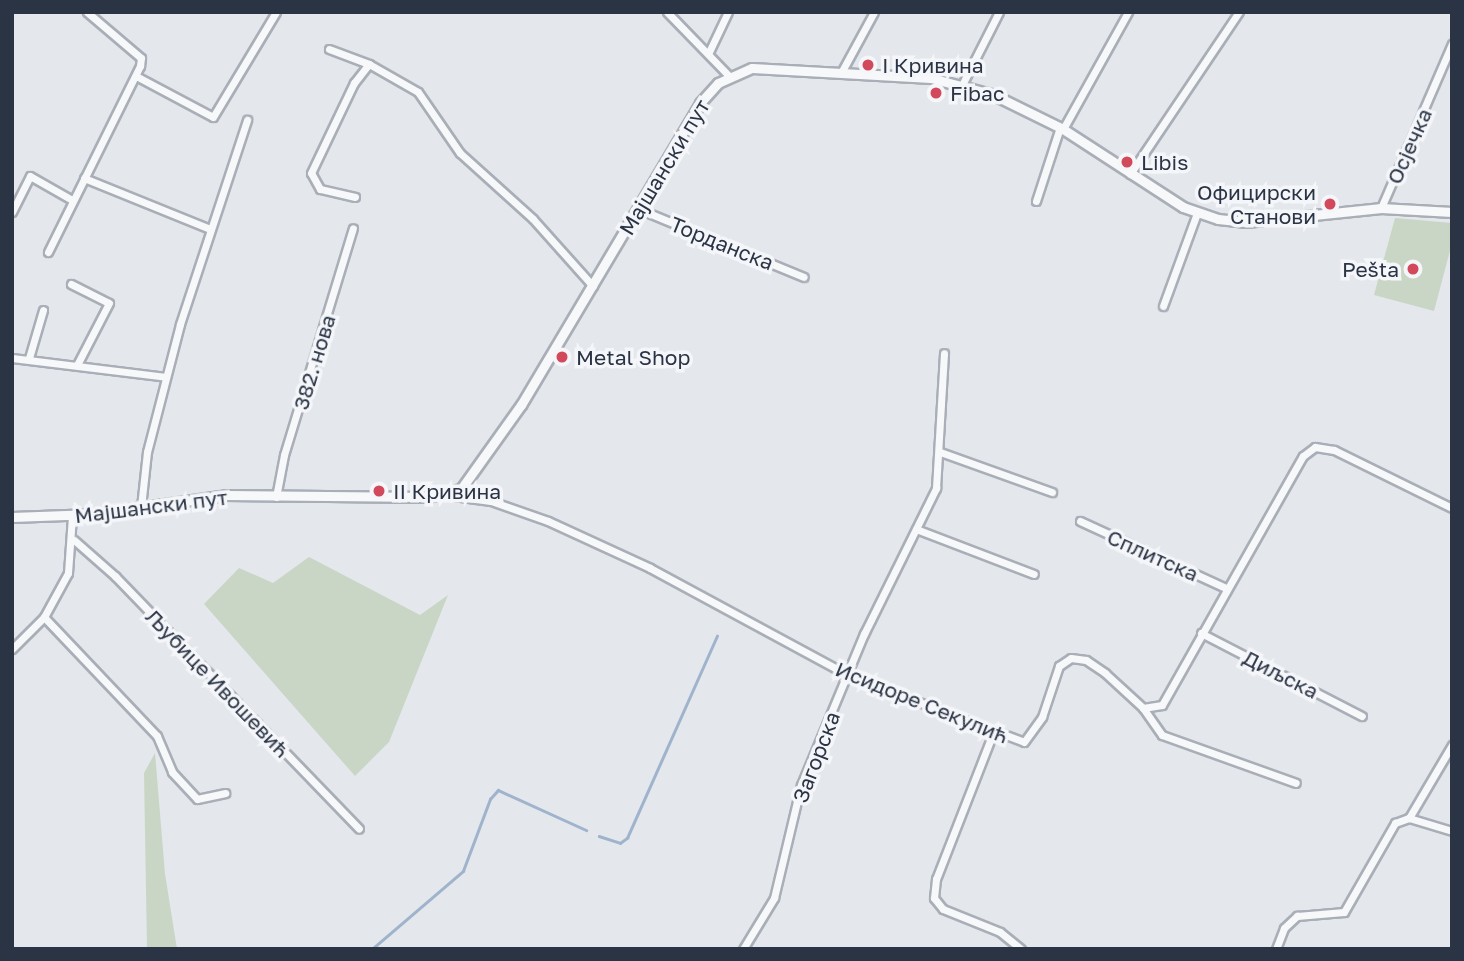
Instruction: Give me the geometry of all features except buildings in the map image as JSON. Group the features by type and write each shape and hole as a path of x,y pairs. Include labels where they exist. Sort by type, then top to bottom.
{"street":[{"path":"48,252 136,76 141,58 87,12"},
{"path":"136,76 213,117 276,12"},
{"path":"667,12 709,52 729,76"},
{"path":"709,52 728,12"},
{"path":"842,71 874,12"},
{"path":"962,85 999,12"},
{"path":"1036,201 1061,128 1128,12"},
{"path":"1130,174 1239,12"},
{"name":"Осјечка","path":"1381,208 1452,44"},
{"path":"329,50 369,64 418,92 460,153 533,219 593,286"},
{"path":"355,197 320,188 311,173 354,83 369,64"},
{"name":"Мајшански пут","path":"12,517 72,516 226,495 446,495 473,477 593,286 700,103 729,76 768,66 842,71 962,85 1013,103 1061,128 1197,214 1246,222 1381,208 1452,212"},
{"path":"141,507 147,452 166,377 210,229 247,120"},
{"path":"12,212 30,176 72,200"},
{"path":"84,178 210,229"},
{"name":"Торданска","path":"639,209 804,276"},
{"path":"1163,306 1197,214"},
{"name":"382. нова","path":"276,497 284,455 353,228"},
{"path":"71,284 108,303 77,365"},
{"path":"29,358 43,310"},
{"name":"Загорска","path":"743,949 778,887 802,785 863,634 936,488 944,353"},
{"path":"12,358 166,377"},
{"path":"1296,783 1162,735 1143,709 1163,705 1200,633 1303,456 1315,447 1334,450 1452,508"},
{"path":"940,452 1052,492"},
{"name":"Исидоре Секулић","path":"446,495 491,501 548,521 650,568 848,675 1018,741 1029,739 1059,666 1071,658 1086,660 1105,673 1143,709"},
{"path":"12,649 44,617 68,573 74,540 72,516"},
{"name":"Сплитска","path":"1080,522 1227,588"},
{"path":"916,529 1034,574"},
{"name":"Љубице Ивошевић","path":"74,540 116,576 359,829"},
{"path":"44,617 158,736 172,772 197,799 225,793"},
{"name":"Диљска","path":"1200,633 1362,716"},
{"path":"993,733 936,879 934,898 943,909 1000,932 1021,949"},
{"path":"1409,818 1452,745"},
{"path":"1276,949 1284,928 1297,916 1344,912 1395,823 1409,818 1452,831"}],"green space":[{"name":"Pešta","path":"1395,218 1452,223 1452,243 1434,311 1374,295"},
{"path":"309,557 420,615 448,595 389,742 355,776 204,604 239,568 273,583"},
{"path":"155,753 165,874 177,949 147,949 144,773"}],"waterway":[{"path":"599,836 620,843 627,838 717,636"},
{"path":"372,949 463,871 490,799 498,790 586,830"}],"place":[{"name":"I Кривина","path":"868,65"},
{"name":"Fibac","path":"936,93"},
{"name":"Libis","path":"1127,162"},
{"name":"Официрски Станови","path":"1330,204"},
{"name":"Pešta","path":"1413,269"},
{"name":"Metal Shop","path":"562,357"},
{"name":"II Кривина","path":"379,491"}]}
